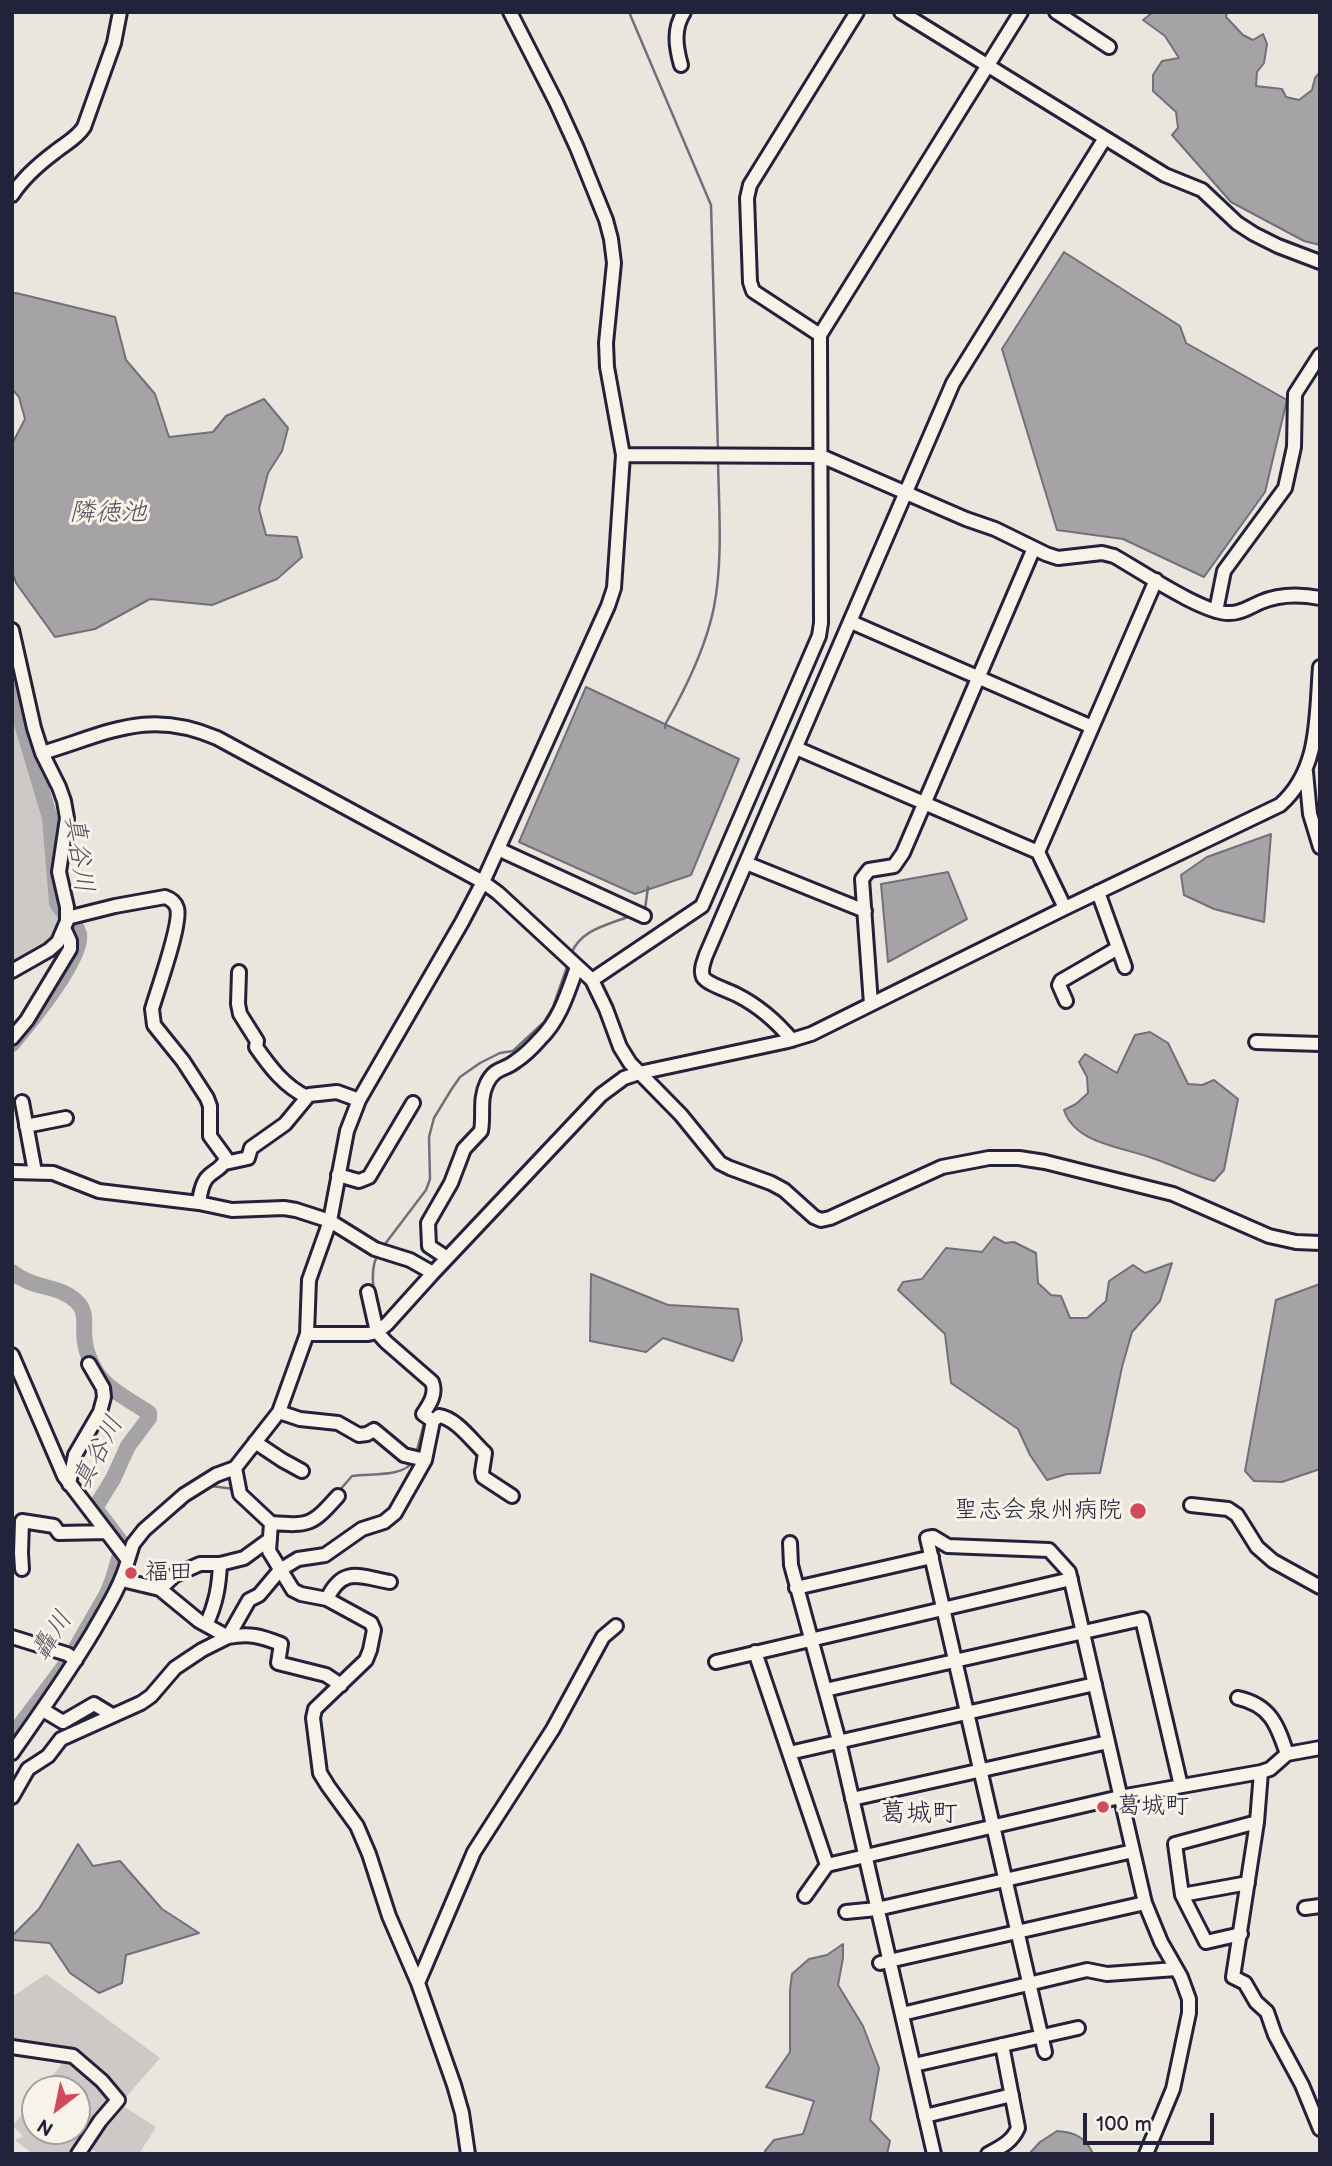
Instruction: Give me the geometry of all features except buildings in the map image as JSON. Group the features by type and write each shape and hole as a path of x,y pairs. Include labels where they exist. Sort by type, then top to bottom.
{"street":[{"path":"12,195 27,176 76,138 84,127 114,43 120,12"},
{"path":"123,1553 184,1494 216,1475 235,1468 279,1412 307,1334 309,1280 330,1221 347,1131 359,1100 483,881 614,588 623,455 607,368 606,343 614,262 611,239 577,148 510,12"},
{"path":"681,65 676,47 677,32 684,12"},
{"path":"820,335 753,291 750,282 747,198 750,185 857,12"},
{"path":"901,12 1165,175 1202,190 1237,223 1254,234 1320,262"},
{"path":"592,980 702,906 816,644 821,623 820,335 1021,12"},
{"path":"1056,12 1109,47"},
{"path":"792,1040 779,1024 762,1010 740,996 706,981 702,972 706,955 953,383 1105,138"},
{"path":"1216,611 1224,571 1285,488 1293,461 1295,394 1320,355"},
{"path":"623,455 821,456 1058,558 1102,553 1114,556 1196,603 1216,611 1229,614 1241,612 1262,601 1281,596 1303,595 1320,598"},
{"path":"871,1004 862,879 869,870 894,866 898,862 1034,548"},
{"path":"1038,852 1156,580"},
{"path":"851,622 1092,727"},
{"path":"12,629 34,728 42,753 59,787 67,818 60,872 70,941 70,949 27,1020 12,1038"},
{"path":"307,1334 355,1335 377,1332 387,1324 601,1095 624,1078 811,1034 1280,805 1293,793 1306,771 1314,740 1320,667"},
{"path":"42,753 130,725 180,725 201,731 483,881 592,980 620,1047 639,1073 681,1115 720,1163 771,1183 783,1190 806,1212 821,1220 942,1167 989,1158 1019,1158 1139,1184 1200,1204 1269,1236 1296,1242 1320,1243"},
{"path":"796,748 1038,852 1065,908"},
{"path":"1306,771 1310,814 1320,847"},
{"path":"498,849 644,916"},
{"path":"746,863 864,911"},
{"path":"1098,892 1125,967"},
{"path":"12,971 49,950 58,942 66,923 115,906 165,897 171,899 178,914 151,1017 153,1025 183,1061 207,1098 210,1106 210,1136 226,1158 225,1163"},
{"path":"1066,1001 1059,985 1061,981 1118,948"},
{"path":"447,1258 429,1247 428,1223 451,1184 464,1149 481,1131 482,1094 499,1068 513,1064 551,1027 577,967"},
{"path":"239,972 240,1014 257,1041 256,1047 283,1081 307,1097"},
{"path":"1256,1042 1320,1044"},
{"path":"199,1203 203,1183 225,1163 248,1158 251,1148 285,1124 309,1095 337,1092 359,1100"},
{"path":"22,1102 35,1172"},
{"path":"338,1175 359,1181 369,1177 413,1103"},
{"path":"26,1126 66,1118"},
{"path":"12,1172 53,1173 99,1191 199,1203 232,1210 296,1210 330,1221 375,1249 410,1259 433,1273"},
{"path":"368,1292 377,1332 432,1382 433,1394 423,1414 433,1421"},
{"path":"12,1355 17,1381 64,1476 123,1553 122,1580 76,1660 12,1753"},
{"path":"69,1484 75,1455 100,1412 104,1397 103,1388 89,1364"},
{"path":"279,1412 300,1419 338,1423 359,1435 374,1430 404,1455 425,1460"},
{"path":"228,1637 249,1600 259,1595 280,1570 298,1559 326,1555 362,1529 384,1522 395,1513 425,1460 433,1421 439,1416 444,1417 485,1453 482,1472 484,1477 512,1496"},
{"path":"256,1442 302,1471"},
{"path":"235,1468 240,1494 271,1523 309,1523 319,1517 338,1496"},
{"path":"1191,1505 1227,1509 1237,1515 1257,1547 1273,1561 1320,1587"},
{"path":"22,1569 17,1526 22,1521 54,1526 59,1533 107,1532"},
{"path":"271,1523 269,1551 293,1590 327,1599 371,1623 374,1630 366,1660 315,1709 313,1718 320,1773 357,1826 369,1854 389,1916 418,1983 462,2113 468,2154"},
{"path":"1045,2052 927,1538 933,1537 948,1546 1049,1550 1072,1579 1145,1903 1189,1999 1189,2013 1172,2089 1146,2154"},
{"path":"160,1589 175,1575 200,1564 220,1564 244,1558 270,1539"},
{"path":"790,1543 796,1588 839,1741 877,1909 885,1962 902,2014 934,2154"},
{"path":"796,1588 932,1557"},
{"path":"206,1625 219,1590 220,1564"},
{"path":"327,1599 332,1588 351,1575 368,1576 390,1583"},
{"path":"716,1662 1072,1579"},
{"path":"122,1580 160,1589 206,1625 228,1637"},
{"path":"825,1690 1142,1619 1181,1786"},
{"path":"418,1983 474,1852 553,1729 603,1637 616,1626"},
{"path":"12,1797 28,1769 48,1756 61,1739 141,1703 151,1696 174,1668 228,1637 246,1634 281,1644 278,1663 326,1675 341,1685"},
{"path":"13,1639 67,1654 76,1660"},
{"path":"755,1652 827,1865"},
{"path":"789,1753 1095,1684"},
{"path":"1238,1698 1258,1703 1265,1710 1280,1733 1287,1754"},
{"path":"43,1710 63,1722 94,1704 112,1715"},
{"path":"852,1799 1108,1742"},
{"path":"805,1896 827,1865 1120,1797 1261,1772 1270,1769 1287,1754 1320,1748"},
{"path":"1261,1772 1257,1822 1233,1977 1245,1983 1256,2002 1267,2012 1275,2035 1319,2124"},
{"path":"1241,1934 1206,1942 1182,1895 1175,1844 1257,1822"},
{"path":"846,1912 877,1909 1133,1852"},
{"path":"1182,1895 1248,1883"},
{"path":"885,1962 1145,1903"},
{"path":"1305,1908 1320,1906"},
{"path":"902,2014 1087,1969 1107,1974 1176,1969"},
{"path":"914,2065 1078,2028"},
{"path":"988,2154 1006,2144 1015,2136 1018,2128 1002,2045"},
{"path":"12,2047 73,2056 102,2081 118,2100 78,2154"},
{"path":"925,2116 1012,2095"}],"shaded area":[{"path":"12,701 47,820 52,896 62,917 49,941 36,952 12,965"},
{"path":"46,1974 160,2058 120,2104 156,2127 139,2154 102,2154 88,2148 77,2154 33,2154 21,2145 91,2145 91,2075 53,2075 67,2057 12,2041 12,1997"},
{"path":"21,2116 21,2134 13,2126"}],"water":[{"path":"1153,12 1227,12 1226,17 1243,35 1253,40 1263,34 1267,44 1264,63 1257,72 1256,86 1282,89 1286,97 1299,100 1312,90 1315,78 1320,72 1320,245 1304,241 1231,202 1172,135 1178,128 1176,112 1153,91 1153,75 1162,61 1179,58 1165,36 1143,20"},
{"path":"1064,252 1180,326 1186,343 1287,400 1265,492 1204,577 1123,539 1057,530 1002,349"},
{"name":"隣徳池","path":"12,294 115,317 126,360 155,394 169,437 213,432 226,416 264,399 288,428 282,451 268,473 259,509 266,535 297,537 302,557 277,579 212,605 150,599 95,629 55,637 16,583 12,571 12,444 25,419 19,397 12,389"},
{"path":"586,687 739,759 691,875 635,894 519,842"},
{"path":"1271,834 1264,922 1214,909 1184,895 1181,875 1207,857"},
{"path":"948,872 967,919 888,962 881,884"},
{"path":"1150,1032 1168,1043 1188,1084 1202,1085 1214,1080 1238,1099 1224,1170 1214,1181 1101,1143 1078,1130 1064,1110 1088,1093 1087,1077 1079,1062 1085,1054 1117,1073 1135,1035"},
{"path":"994,1237 1005,1243 1014,1242 1036,1253 1038,1283 1051,1295 1061,1296 1070,1318 1087,1318 1106,1301 1109,1281 1133,1265 1145,1273 1172,1263 1160,1301 1132,1332 1100,1473 1067,1474 1047,1480 1030,1455 1018,1429 951,1383 945,1334 898,1290 903,1282 922,1279 946,1248 982,1252"},
{"path":"591,1274 668,1305 738,1309 742,1340 733,1361 663,1338 646,1352 590,1341"},
{"path":"1320,1284 1320,1469 1282,1482 1254,1481 1245,1471 1276,1300"},
{"path":"78,1844 93,1866 120,1861 162,1909 199,1933 126,1955 122,1983 99,1993 70,1973 50,1943 12,1940 12,1936 39,1909"},
{"path":"843,1944 838,1985 863,2026 879,2068 870,2120 890,2141 887,2154 765,2154 774,2140 803,2134 814,2101 766,2087 790,2052 792,1974 809,1959 827,1955"},
{"path":"1057,2131 1079,2136 1093,2154 1029,2154 1040,2142"}],"waterway":[{"path":"629,12 711,205 718,451"},
{"path":"665,728 701,652 714,607 719,553 718,461"},
{"name":"真谷川","path":"12,690 50,818 57,903 79,934 78,945 64,974 12,1044"},
{"path":"643,910 648,887"},
{"path":"571,954 588,933 630,916"},
{"path":"382,1248 426,1190 430,1179 429,1137 434,1118 451,1090 460,1077 500,1053 513,1051 544,1022 553,1007 568,964"},
{"path":"374,1291 373,1272 378,1254"},
{"name":"真谷川","path":"12,1272 29,1282 62,1292 80,1305 86,1346 97,1373 114,1390 149,1413 149,1418 128,1446 113,1479 95,1508 121,1542 120,1555 107,1594 69,1660 12,1736"},
{"path":"416,1454 425,1420"},
{"path":"339,1491 352,1476 403,1470 414,1460"},
{"path":"206,1488 211,1486 234,1489"},
{"path":"171,1515 184,1506 189,1498"}],"place":[{"name":"聖志会泉州病院","path":"1138,1511"},
{"name":"福田","path":"131,1573"},
{"name":"葛城町","path":"1103,1807"}],"district":[{"name":"葛城町","path":"919,1814"}],"water label":[{"name":"轟川","path":"53,1636"}]}
